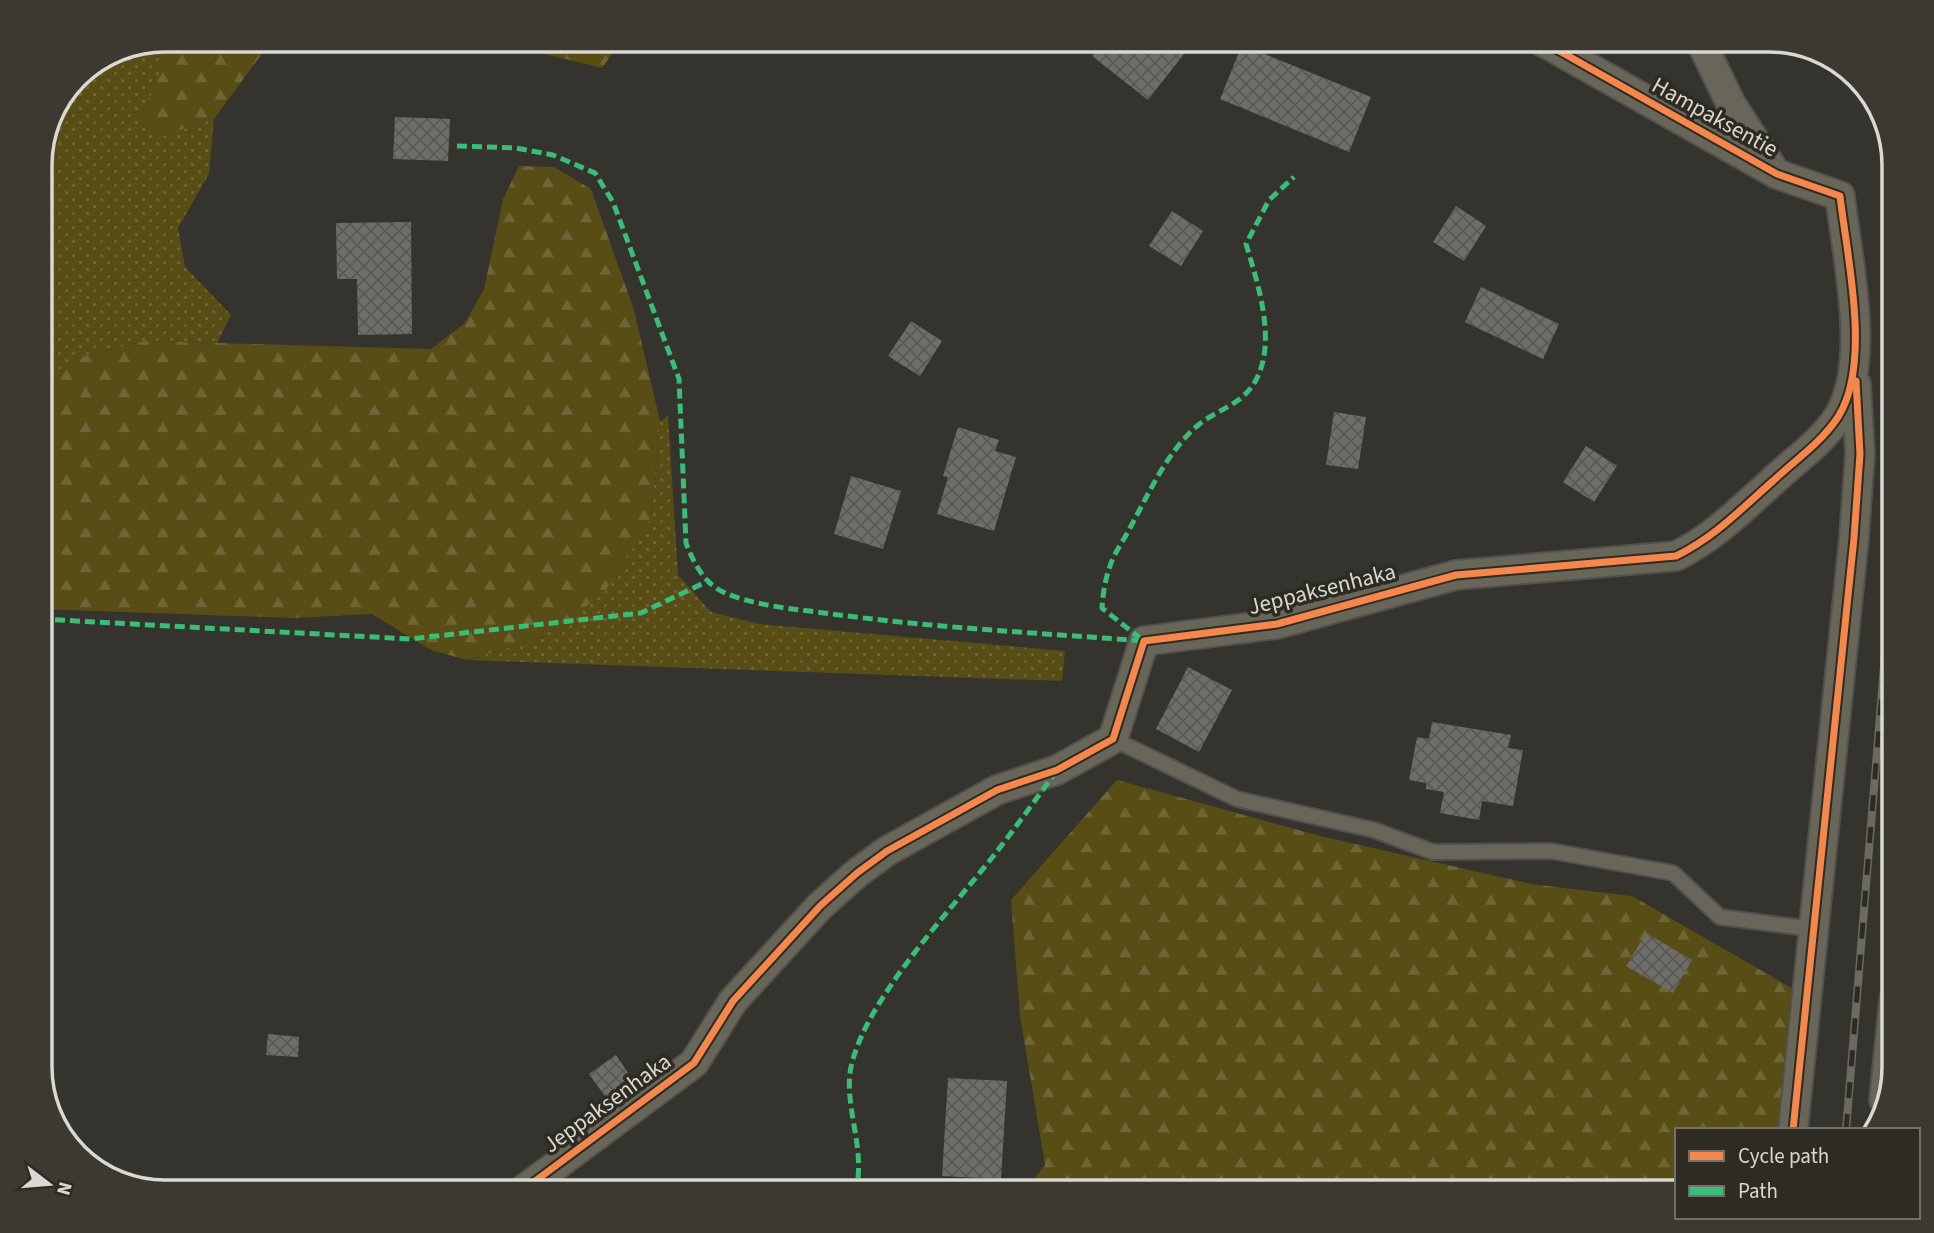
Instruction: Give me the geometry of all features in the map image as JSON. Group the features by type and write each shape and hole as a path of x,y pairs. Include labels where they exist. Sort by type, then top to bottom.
{"street":[{"name":"Hampaksentie","path":"1561,52 1777,174 1840,196"},
{"path":"1706,52 1731,104 1777,174"},
{"name":"Jeppaksenhaka","path":"536,1180 694,1063 733,1001 820,906 858,873 887,851 997,790 1057,770 1113,738 1144,641 1277,624 1456,575 1665,557 1705,542 1819,442 1839,415 1855,372 1856,335 1840,196"},
{"path":"1793,1128 1854,538 1860,453 1855,372"}],"lane":[{"path":"1113,738 1237,799 1374,830 1433,852 1551,851 1672,873 1720,917 1813,929"}],"green space":[{"path":"167,52 160,76 162,136 214,119 209,174 178,228 185,267 231,315 217,343 145,341 74,359 53,382 53,158 56,136 64,115 91,80 129,58"},
{"path":"167,52 263,52 214,119 162,136 139,119 160,76"},
{"path":"536,52 613,52 602,68"},
{"path":"519,166 554,167 591,189 634,310 660,421 651,517 604,593 543,637 467,660 431,650 372,614 294,618 53,609 53,381 74,359 145,341 431,349 465,323 484,289 503,199"},
{"path":"668,416 678,575 711,612 760,624 1065,651 1062,681 468,660 543,637 651,517 660,421"},
{"path":"1117,780 1320,836 1531,884 1632,896 1795,990 1780,1128 1675,1128 1675,1180 1034,1180 1045,1165 1020,1016 1011,900"}],"building":[{"path":"1095,52 1185,52 1148,100 1092,56"},
{"path":"1239,52 1259,52 1371,97 1349,152 1220,99"},
{"path":"395,117 450,119 448,161 393,159"},
{"path":"1456,206 1486,226 1464,261 1433,242"},
{"path":"1172,211 1203,231 1181,266 1149,246"},
{"path":"411,222 412,334 358,335 357,279 337,279 336,223"},
{"path":"1481,287 1559,324 1543,359 1465,322"},
{"path":"911,321 942,341 920,376 888,356"},
{"path":"1334,412 1366,417 1358,469 1326,465"},
{"path":"958,427 999,440 995,451 1016,457 994,531 937,514 948,477 943,476"},
{"path":"1586,446 1617,466 1594,502 1563,482"},
{"path":"851,476 901,491 883,549 834,534"},
{"path":"1188,667 1232,690 1199,752 1156,729"},
{"path":"1432,722 1511,735 1508,748 1523,750 1513,806 1482,801 1479,820 1440,813 1444,792 1426,789 1426,783 1409,780 1417,737 1429,739"},
{"path":"1646,933 1692,960 1673,993 1626,966"},
{"path":"268,1034 299,1037 298,1057 266,1055"},
{"path":"616,1055 635,1083 609,1102 589,1074"},
{"path":"948,1078 1007,1081 1001,1179 942,1176"}],"railway":[{"path":"1846,1128 1882,690"}],"marked path":[{"path":"457,146 516,148 553,155 595,173 613,202 679,379 686,543 700,571 716,588 763,604 871,619 1144,641"},
{"path":"1141,639 1102,608 1108,571 1152,487 1186,436 1205,420 1237,401 1256,380 1262,365 1265,330 1260,294 1246,244 1269,200 1294,177"},
{"path":"53,620 410,639 641,613 708,581"},
{"path":"858,1178 858,1150 849,1080 859,1041 890,986 910,958 991,859 1055,773"}],"cycle path":[{"path":"536,1180 694,1063 733,1001 820,906 857,873 887,851 997,790 1057,770 1113,739 1144,641 1277,624 1456,575 1676,556 1727,522 1824,435 1838,417 1848,395 1854,369 1854,309 1840,196 1777,174 1561,52"},
{"path":"1793,1128 1854,538 1860,454 1856,381"}]}
